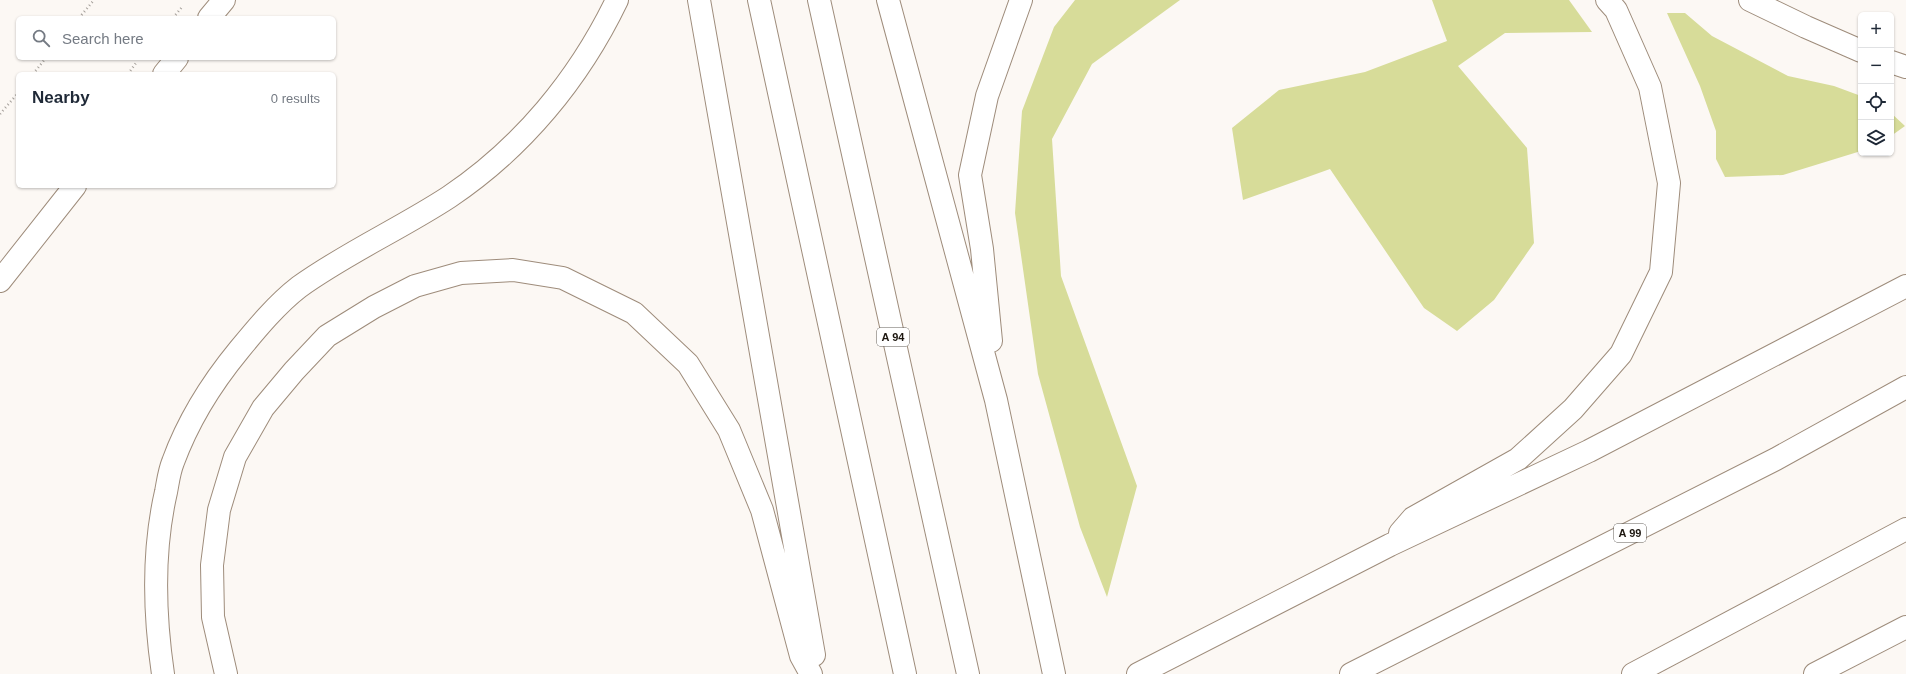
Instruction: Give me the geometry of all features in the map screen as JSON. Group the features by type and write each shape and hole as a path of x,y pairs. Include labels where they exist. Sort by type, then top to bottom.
{"main road":[{"path":"211,16 224,0"},
{"path":"163,674 157,627 155,571 158,523 172,463 193,416 218,375 257,328 298,288 346,257 400,227 450,196 492,165 527,132 560,92 591,48 617,0"},
{"path":"698,0 758,327 817,674"},
{"path":"759,0 905,674"},
{"name":"A 94","path":"819,0 968,674"},
{"path":"888,0 996,400 1054,674"},
{"path":"996,400 982,249 970,175 987,96 1021,0"},
{"path":"1390,545 1413,518 1518,459 1573,409 1621,354 1661,272 1669,183 1650,87 1616,10 1607,0"},
{"path":"1750,0 1858,50"},
{"path":"166,72 175,60"},
{"path":"1894,63 1906,67"},
{"path":"0,281 74,188"},
{"path":"226,674 213,609 212,565 219,510 234,457 263,408 294,371 327,336 374,307 415,286 461,273 513,270 564,278 634,313 688,364 729,430 762,510 801,656 811,674"},
{"path":"1138,674 1390,545 1588,451 1906,286"},
{"name":"A 99","path":"1351,674 1776,459 1906,387"},
{"path":"1633,674 1906,529"},
{"path":"1815,674 1906,627"}],"path":[{"path":"81,16 94,0"},
{"path":"174,16 182,6"},
{"path":"35,72 44,60"},
{"path":"130,72 138,60"},
{"path":"0,114 16,95"}],"green space":[{"path":"1075,0 1180,0 1092,64 1052,139 1061,276 1137,486 1107,597 1080,527 1038,374 1015,213 1022,111 1054,27"},
{"path":"1432,0 1569,0 1592,32 1505,33 1458,66 1527,148 1534,243 1494,300 1457,331 1424,308 1330,169 1243,200 1232,128 1279,90 1365,72 1447,41"},
{"path":"1667,13 1685,13 1712,36 1788,76 1834,86 1858,95 1858,152 1783,175 1725,177 1716,159 1716,131 1700,86"},
{"path":"1894,116 1905,126 1894,134"}]}
